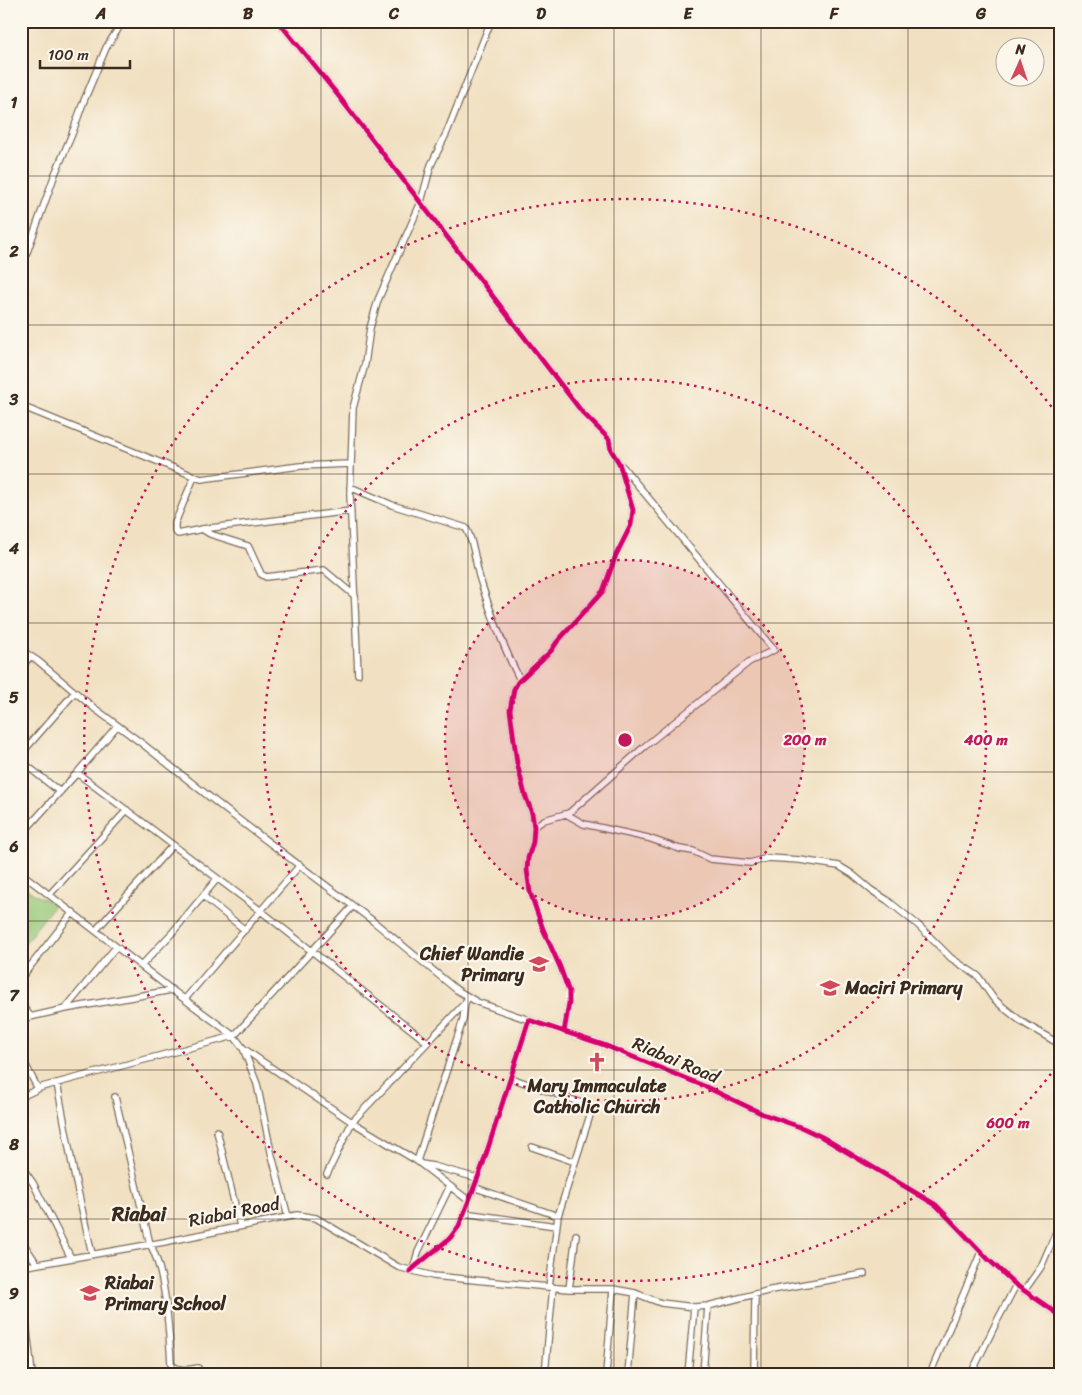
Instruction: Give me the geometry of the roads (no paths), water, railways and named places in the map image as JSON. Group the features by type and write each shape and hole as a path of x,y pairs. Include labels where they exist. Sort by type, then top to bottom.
{"street":[{"path":"21,269 83,103 106,48 118,29 120,21"},
{"path":"278,21 547,365 578,408 609,439 634,510 631,525 616,555 606,587 551,651 520,680 514,689 510,710 517,763 534,826 533,842 528,858 527,870 530,892 569,992 564,1032"},
{"path":"358,674 356,596 350,511 353,408 365,364 369,336 378,300 420,202 431,165 447,132 491,21"},
{"path":"21,406 201,479 300,466 350,464"},
{"path":"534,826 544,820 566,814 580,805 644,748 748,662 774,650 619,463"},
{"path":"194,477 174,528 178,534 202,529 350,511"},
{"path":"350,487 392,505 466,528 470,535 478,573 488,605 520,680"},
{"path":"202,529 210,534 248,546 263,576 269,577 324,570 356,596"},
{"name":"Riabai Road","path":"21,650 116,726 354,906 467,1000 604,1045 704,1086 763,1114 811,1131 936,1205 1016,1285 1061,1316"},
{"path":"21,666 30,656"},
{"path":"21,754 75,692"},
{"path":"21,835 116,726"},
{"path":"21,761 60,792"},
{"path":"77,773 261,911 427,1042"},
{"path":"50,894 127,810"},
{"path":"566,814 584,824 648,838 680,850 693,851 710,859 750,863 768,858 800,860 839,866 892,903 918,925 951,958 978,976 993,998 1003,1007 1022,1022 1061,1045"},
{"path":"96,930 173,845"},
{"path":"185,1000 300,865"},
{"path":"21,873 234,1036 243,1048 257,1084 271,1152 288,1217"},
{"path":"141,966 217,878"},
{"path":"203,896 245,930"},
{"path":"21,1097 57,1083 234,1036 354,906"},
{"path":"21,978 73,912"},
{"path":"66,1009 116,947"},
{"path":"21,1019 172,990"},
{"path":"327,1174 352,1122 467,1000"},
{"path":"419,1163 464,1020 467,1000"},
{"path":"21,1004 30,1016"},
{"path":"412,1270 450,1238 459,1226 511,1078 529,1020"},
{"path":"243,1048 352,1122 419,1163 468,1200"},
{"path":"21,1056 38,1089"},
{"path":"511,1078 591,1107 592,1112 556,1226 545,1374"},
{"path":"57,1083 73,1169 92,1254"},
{"path":"115,1097 150,1244 157,1258 161,1277 171,1364 176,1368 184,1370 198,1368"},
{"path":"217,1131 240,1226"},
{"path":"532,1147 575,1162"},
{"path":"419,1163 477,1178"},
{"path":"21,1166 33,1183 71,1258"},
{"path":"412,1270 418,1252 450,1186"},
{"path":"473,1187 558,1216"},
{"path":"464,1213 556,1226"},
{"name":"Riabai Road","path":"21,1267 297,1215 316,1218 390,1262 432,1276 569,1289 613,1289 635,1293 661,1303 694,1307 708,1306 771,1290 864,1274"},
{"path":"1024,1291 1041,1267 1061,1221"},
{"path":"569,1289 576,1235"},
{"path":"21,1240 37,1264"},
{"path":"930,1374 982,1252"},
{"path":"21,1279 32,1374"},
{"path":"972,1374 997,1320 1016,1285"},
{"path":"606,1374 613,1289"},
{"path":"628,1374 635,1293"},
{"path":"754,1374 755,1294"},
{"path":"704,1374 708,1306"},
{"path":"688,1374 694,1307"}],"place":[{"name":"Chief Wandie Primary","path":"539,964"},
{"name":"Maciri Primary","path":"830,988"},
{"name":"Mary Immaculate Catholic Church","path":"597,1062"},
{"name":"Riabai Primary School","path":"90,1293"}],"district":[{"name":"Riabai","path":"139,1214"}]}
